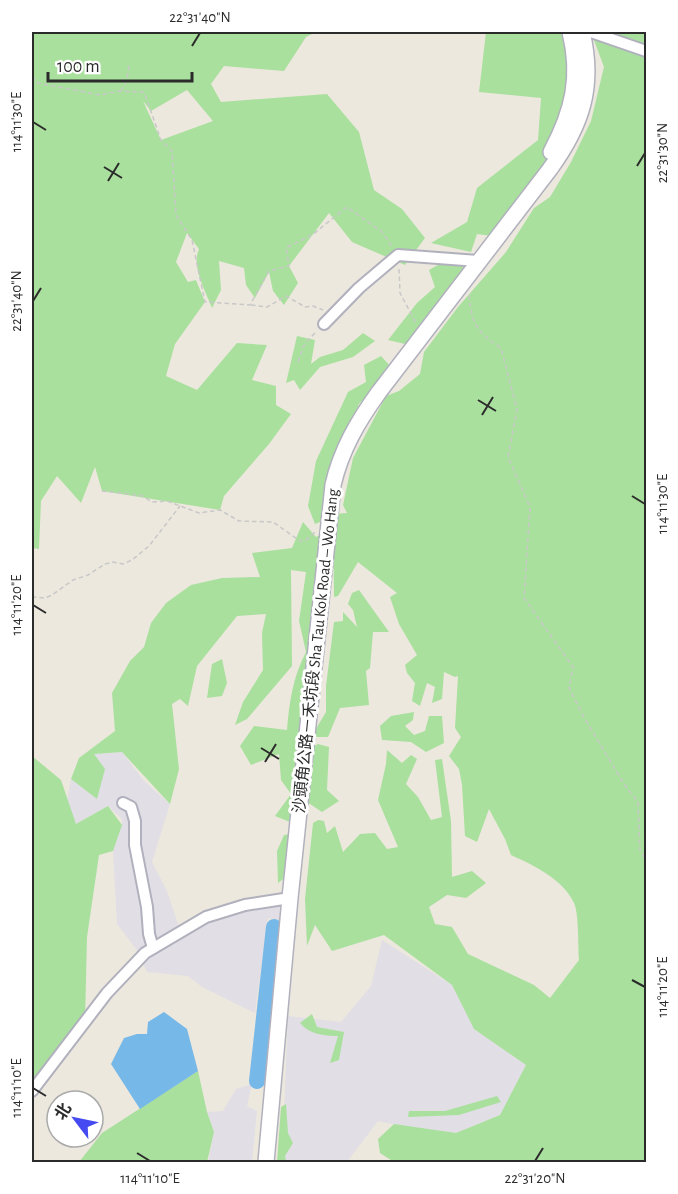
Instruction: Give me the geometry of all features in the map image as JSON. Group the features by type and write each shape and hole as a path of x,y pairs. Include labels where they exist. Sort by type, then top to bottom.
{"main road":[{"name":"沙頭角公路－禾坑段 Sha Tau Kok Road – Wo Hang","path":"266,1162 290,898 330,520 338,466 358,421 573,135 580,117 588,81 588,59 576,33"}],"street":[{"path":"576,33 591,32 646,51"},
{"path":"324,324 359,288 398,255 477,261"},
{"path":"123,803 131,807 135,821 135,845 153,948"},
{"path":"32,1091 107,993 145,952 206,917 245,905 290,898"}],"path":[{"path":"120,91 127,80 129,64"},
{"path":"32,76 38,83 100,95 120,91 144,92 161,140 172,151 176,214 192,240 205,302 267,307 286,296 305,307 313,306 323,310"},
{"path":"250,305 268,271 289,266 286,248 312,235 346,207 382,232 398,255 400,293 423,334"},
{"path":"469,294 474,323 482,334 501,348 517,409 508,457 530,507 524,598 573,667 569,688 624,784 639,802 639,850 646,860"},
{"path":"298,362 305,343 324,324"},
{"path":"102,491 143,496 152,502 167,501 199,513 220,510 239,521 273,522 300,541 305,541 330,520"},
{"path":"32,597 45,598 52,595 74,580 88,575 105,564 113,562 123,564 132,560 149,546 181,505"}],"shaded area":[{"path":"122,752 144,781 170,804 152,862 167,891 179,927 210,909 280,894 282,921 268,918 255,1013 202,987 188,976 147,972 136,949 117,924 113,851 123,820 108,806 76,824 67,801 71,779 97,799 90,754"},
{"path":"382,940 452,985 474,1029 526,1065 500,1115 449,1136 378,1121 347,1162 282,1162 288,1016 341,1022 371,986"},
{"path":"252,1084 247,1106 257,1111 252,1162 208,1162 214,1132 207,1112 223,1111 236,1089"}],"green space":[{"path":"32,32 316,32 306,37 284,71 224,66 211,84 221,102 327,94 359,132 374,190 402,209 425,238 405,265 352,242 329,213 289,266 298,283 284,305 273,291 269,272 255,298 246,285 244,268 219,261 221,290 212,308 198,270 199,249 187,233 176,262 188,282 196,280 205,302 175,344 166,376 197,390 237,343 267,345 252,380 276,386 276,405 291,414 269,444 224,496 220,510 102,491 95,467 81,503 57,476 41,501 39,549 32,548","holes":["187,90 213,121 161,140 143,101 151,111"]},
{"path":"486,32 576,32 571,127 492,236 477,234 471,252 431,243 467,222 477,188 538,140 541,98 479,92"},
{"path":"591,32 646,32 646,1162 394,1162 380,1153 378,1139 394,1124 456,1133 500,1115 526,1065 474,1029 452,985 384,935 332,951 315,925 307,946 305,899 313,823 318,820 324,821 327,833 335,826 343,852 360,834 375,833 387,849 398,847 378,800 387,750 402,763 411,755 417,759 406,784 418,797 431,820 442,817 435,760 442,759 451,821 452,877 472,871 486,883 466,898 447,895 429,907 435,924 452,927 468,954 534,985 550,998 579,960 578,922 574,903 563,887 538,868 511,855 489,809 477,842 465,836 459,769 449,756 461,737 455,728 458,676 444,672 442,699 432,703 435,687 427,683 420,706 412,701 415,683 407,673 405,665 417,655 399,624 390,597 397,593 358,562 338,596 334,597 333,514 347,513 343,505 353,458 386,396 399,391 420,374 424,352 458,307 506,252 534,208 550,197 571,162 591,121 604,67"},
{"path":"447,260 465,267 464,287 405,344 388,340 417,303 435,287 429,270"},
{"path":"363,333 375,341 353,357 320,367 300,390 294,380 286,383 297,336 315,340 311,364 320,357 343,350"},
{"path":"381,356 393,369 359,404 351,423 325,520 315,524 308,506 316,461 348,392 366,382 364,365"},
{"path":"303,522 316,537 324,533 295,824 275,816 291,794 281,780 279,754 251,765 240,746 254,726 287,730 292,690 306,652 299,621 306,572 291,570 292,666 247,719 235,725 243,702 263,670 262,633 266,614 237,616 197,666 188,706 180,699 172,704 179,769 170,804 122,752 94,754 105,769 97,799 71,779 79,758 115,731 112,693 130,661 144,647 151,623 166,603 191,585 222,578 260,577 252,553 292,548"},
{"path":"359,590 389,632 373,632 370,668 366,671 369,705 340,708 328,737 311,737 326,712 326,686 334,622 343,621 343,612 357,627 353,610 348,604 352,593"},
{"path":"222,659 227,683 222,696 207,698 212,664"},
{"path":"414,712 413,720 405,726 414,735 425,731 429,716 442,716 444,743 426,752 411,742 382,740 380,726 391,716"},
{"path":"318,744 329,747 327,790 339,801 322,812 307,802 311,748"},
{"path":"32,756 61,780 76,824 108,806 122,825 113,851 99,855 87,937 85,1022 32,1087"},
{"path":"293,834 290,855 285,863 291,867 291,873 278,883 277,851 284,835"},
{"path":"279,923 283,936 275,1009 264,1028 258,1027 267,1013 272,960 269,948 272,924"},
{"path":"312,1014 317,1027 344,1032 339,1060 330,1063 338,1036 317,1034 300,1023"},
{"path":"198,1071 214,1132 207,1162 79,1162 89,1149 105,1149 105,1131"},
{"path":"497,1096 501,1102 459,1115 408,1117 409,1111 445,1111"},
{"path":"286,1104 288,1133 293,1143 285,1156 286,1162 277,1162 281,1107"}],"water":[{"path":"164,1012 187,1029 198,1071 140,1109 111,1064 124,1038 147,1034 148,1022"}],"waterway":[{"path":"257,1081 274,927"}]}
